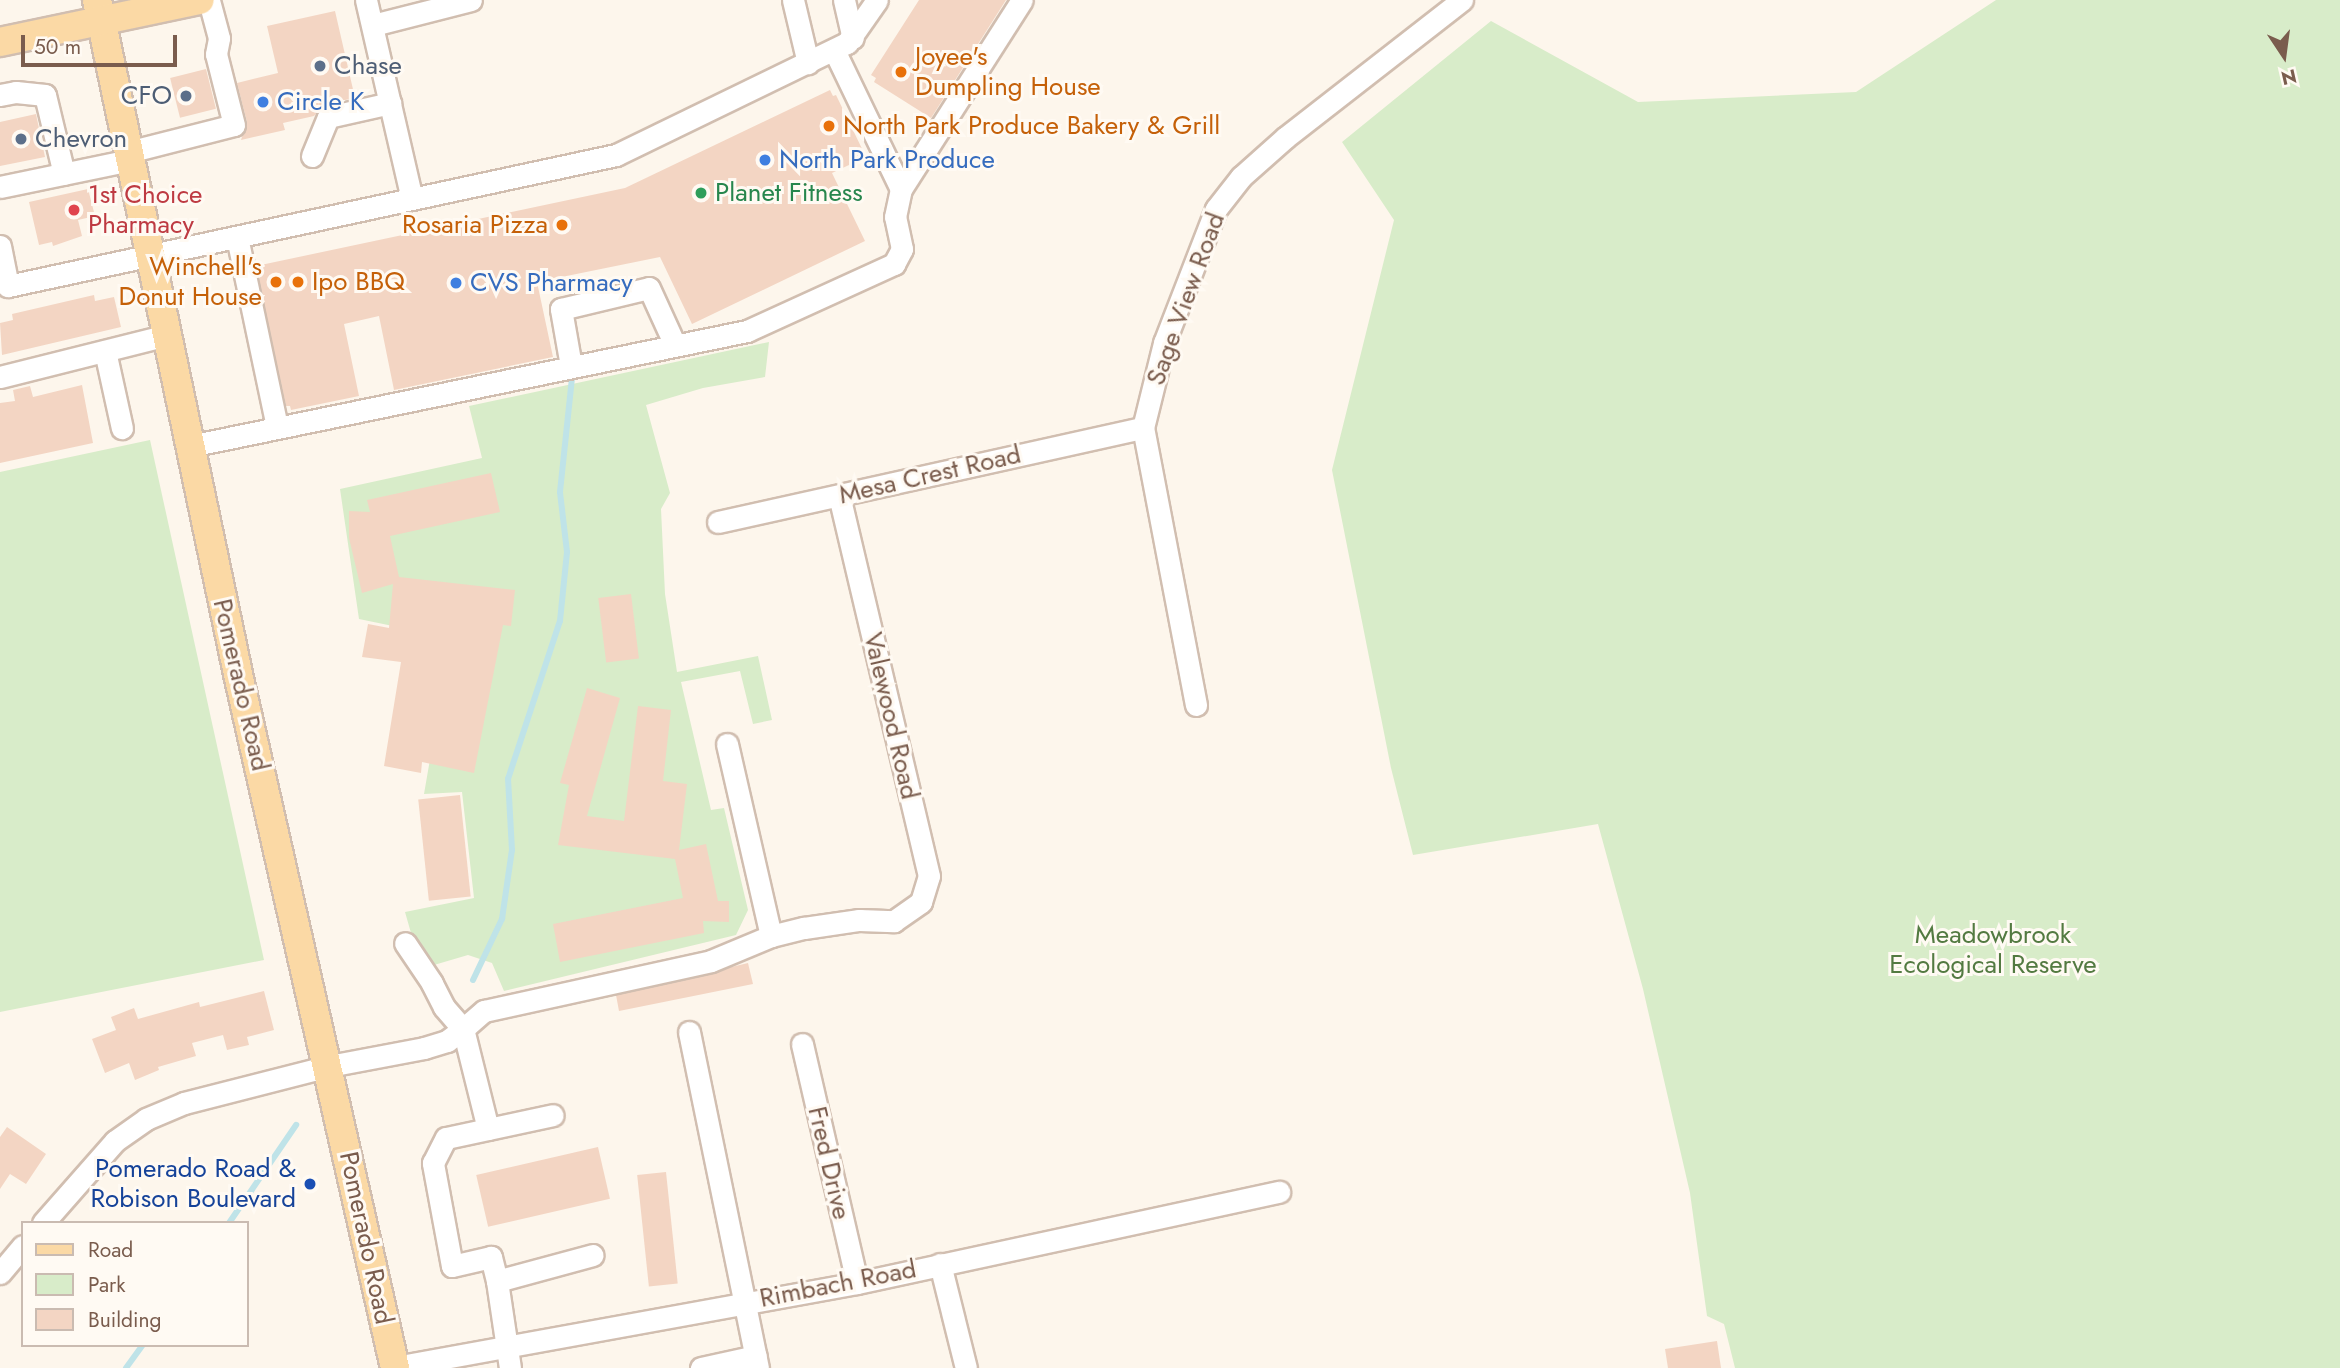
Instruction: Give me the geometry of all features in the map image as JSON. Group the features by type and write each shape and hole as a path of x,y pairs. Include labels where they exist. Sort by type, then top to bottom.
{"main road":[{"path":"0,42 99,10 200,0"},
{"name":"Pomerado Road","path":"99,10 238,674 329,1066 395,1368"}],"street":[{"path":"0,187 64,174 234,125 216,54 219,38 209,0"},
{"path":"366,0 412,199"},
{"path":"373,25 471,0"},
{"path":"793,0 808,63"},
{"path":"844,0 853,38"},
{"path":"0,246 8,286 616,155 834,50 853,38 877,0"},
{"path":"190,446 276,426 747,331 894,264 902,249 895,217 901,189 1022,0"},
{"name":"Sage View Road","path":"1196,705 1143,428 1164,343 1216,209 1241,177 1286,137 1462,0"},
{"path":"834,50 901,189"},
{"path":"0,95 16,92 45,95 64,174"},
{"path":"312,156 328,117 390,103"},
{"path":"237,237 276,426"},
{"path":"570,366 561,309 649,288 675,345"},
{"path":"0,377 167,335"},
{"path":"105,351 122,428"},
{"name":"Mesa Crest Road","path":"718,522 1143,428"},
{"name":"Valewood Road","path":"771,936 859,920 894,921 921,902 929,876 839,496"},
{"path":"45,1221 115,1141 146,1119 184,1103 329,1066 424,1048 447,1041 484,1011 711,961 771,936 727,744"},
{"path":"405,943 432,983 444,1007 463,1029 488,1129"},
{"path":"689,1032 757,1362 701,1368"},
{"name":"Fred Drive","path":"802,1044 857,1283"},
{"path":"510,1368 491,1257 452,1266 433,1163 446,1138 554,1115"},
{"name":"Rimbach Road","path":"395,1368 857,1283 1279,1192"},
{"path":"0,1273 13,1247"},
{"path":"497,1281 593,1255"},
{"path":"940,1264 966,1368"}],"green space":[{"name":"Meadowbrook Ecological Reserve","path":"1996,0 2340,0 2340,1368 1735,1368 1724,1324 1707,1316 1690,1193 1643,989 1598,824 1413,855 1391,768 1332,470 1394,220 1342,142 1491,21 1638,102 1856,92"},
{"path":"769,342 765,377 703,388 646,405 670,493 661,509 665,594 677,672 758,656 772,720 753,724 740,671 681,682 711,810 724,808 748,910 736,935 504,991 492,963 468,955 434,965 413,940 405,912 474,898 462,792 424,794 451,638 359,619 340,489 482,458 469,406"},
{"path":"150,440 264,960 0,1012 0,472"}],"building":[{"path":"919,0 1006,0 931,118 874,82 876,78 871,75"},
{"path":"335,11 355,98 325,104 314,116 283,123 285,130 241,140 247,122 237,83 278,73 267,26"},
{"path":"206,69 216,109 180,118 170,78"},
{"path":"830,90 833,96 836,95 866,157 832,173 865,241 692,324 660,257 537,282 553,357 394,390 379,316 344,324 359,396 291,410 290,406 286,406 256,266 625,188"},
{"name":"Chevron","path":"36,114 45,157 0,166 0,122"},
{"path":"88,189 95,216 78,220 82,236 53,246 52,242 39,245 29,202"},
{"path":"94,295 95,301 114,297 121,327 2,355 0,323 13,320 12,314"},
{"path":"82,385 93,443 0,463 0,403 15,401 13,390 30,386 33,397"},
{"path":"491,473 500,512 390,536 399,577 515,590 511,626 503,625 474,773 422,762 421,773 384,766 401,662 362,657 368,624 389,628 393,584 362,593 349,538 349,511 370,512 367,500"},
{"path":"631,594 639,659 606,663 598,598"},
{"path":"587,688 620,698 587,816 624,821 638,706 671,710 663,781 687,784 679,850 706,844 718,901 729,901 729,922 703,921 704,933 560,962 553,924 683,898 675,859 558,845 569,785 560,783"},
{"path":"460,795 471,896 429,901 418,799"},
{"path":"748,963 753,984 619,1011 616,995"},
{"path":"264,991 274,1030 247,1037 249,1045 227,1050 223,1035 192,1043 196,1056 158,1067 159,1070 135,1080 129,1063 105,1073 92,1039 116,1030 111,1017 134,1008 138,1019 199,1002 200,1007"},
{"path":"7,1127 46,1154 26,1184 10,1174 0,1189 0,1137"},
{"path":"598,1147 610,1199 488,1227 476,1175"},
{"path":"666,1172 678,1283 649,1286 637,1175"},
{"path":"1717,1341 1721,1368 1668,1368 1665,1349"}],"waterway":[{"path":"473,980 502,919 512,850 508,779 560,621 567,552 560,492 572,378"},
{"path":"230,1221 296,1125"},
{"path":"126,1368 142,1347"}],"place":[{"name":"Chase","path":"320,66"},
{"name":"Joyee's Dumpling House","path":"901,72"},
{"name":"CFO","path":"186,96"},
{"name":"Circle K","path":"263,102"},
{"name":"North Park Produce Bakery & Grill","path":"829,126"},
{"name":"Chevron","path":"21,139"},
{"name":"North Park Produce","path":"765,160"},
{"name":"Planet Fitness","path":"701,193"},
{"name":"1st Choice Pharmacy","path":"74,210"},
{"name":"Rosaria Pizza","path":"562,225"},
{"name":"Winchell's Donut House","path":"276,282"},
{"name":"Ipo BBQ","path":"298,282"},
{"name":"CVS Pharmacy","path":"456,283"},
{"name":"Pomerado Road & Robison Boulevard","path":"310,1184"}]}
